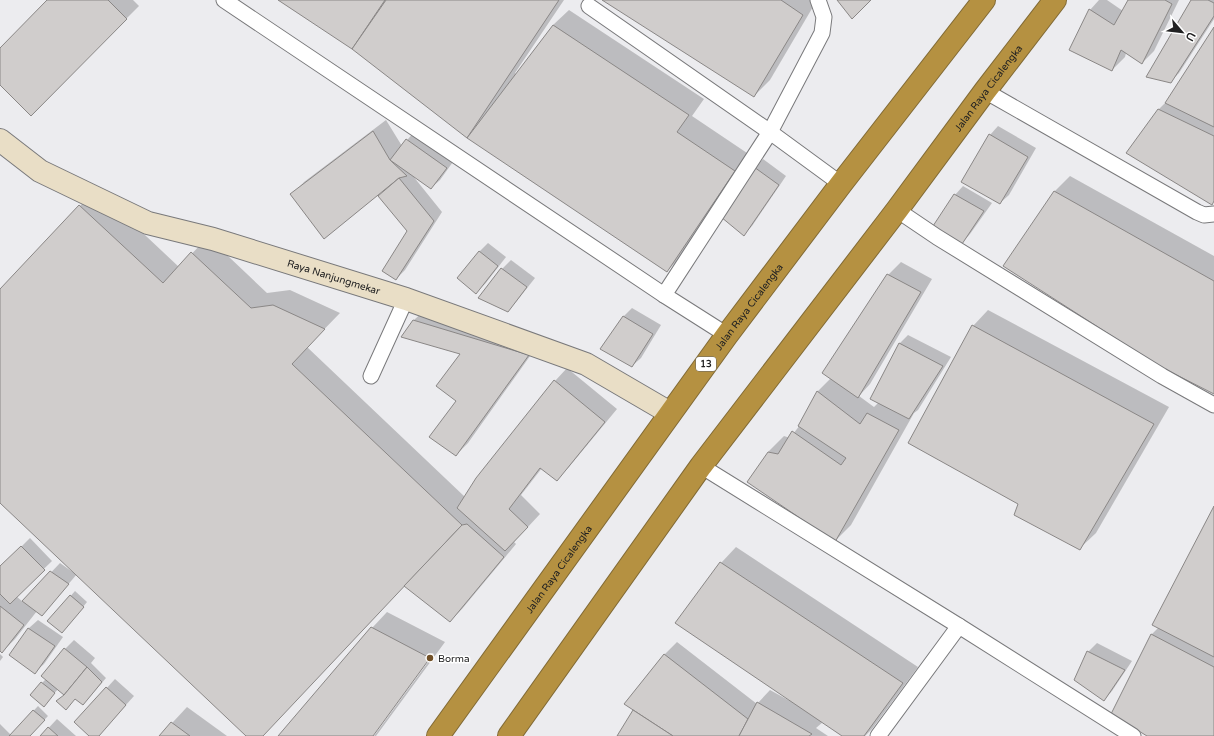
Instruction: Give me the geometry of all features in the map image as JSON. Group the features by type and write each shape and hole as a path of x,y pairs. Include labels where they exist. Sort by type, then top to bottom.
{"highway":[{"name":"Jalan Raya Cicalengka","path":"438,736 727,335 841,184 984,0"},
{"name":"Jalan Raya Cicalengka","path":"509,736 701,466 897,210 1055,0"}],"street":[{"name":"Raya Nanjungmekar","path":"0,140 40,171 148,223 213,239 406,299 586,364 670,413"}],"lane":[{"path":"224,0 664,295 727,335"},
{"path":"664,295 770,132 822,33 824,17 818,0"},
{"path":"589,6 770,132 841,184"},
{"path":"986,91 1196,212 1204,215 1214,214"},
{"path":"897,210 937,237 1156,372 1214,405"},
{"path":"371,376 406,299"},
{"path":"701,466 959,626 1132,736"},
{"path":"878,736 959,626"}],"building":[{"path":"47,0 108,0 127,19 31,116 0,85 0,48"},
{"path":"278,0 385,0 352,49"},
{"path":"386,0 559,0 467,138 352,49"},
{"path":"602,0 781,0 803,15 754,97"},
{"path":"837,0 871,0 852,19"},
{"path":"1128,0 1165,0 1172,4 1142,64 1121,50 1112,71 1069,50 1089,9 1114,25"},
{"path":"1191,0 1208,0 1214,3 1214,16 1171,83 1146,77"},
{"path":"553,25 689,115 677,132 735,171 667,272 467,138"},
{"path":"1214,27 1214,127 1165,103"},
{"path":"1158,109 1214,136 1214,201 1212,205 1126,153"},
{"path":"373,131 390,160 407,176 399,178 324,239 290,194"},
{"path":"989,134 1028,157 1000,204 961,182"},
{"path":"406,139 447,168 431,189 390,160"},
{"path":"754,167 779,185 744,236 721,217"},
{"path":"399,178 434,221 396,280 382,271 407,231 378,196"},
{"path":"1054,191 1214,281 1214,394 1157,365 1003,266"},
{"path":"954,194 984,211 962,244 933,226"},
{"path":"79,205 163,283 191,252 251,308 273,305 325,329 292,364 462,525 263,736 246,736 0,503 0,289"},
{"path":"479,251 498,266 476,294 457,278"},
{"path":"501,268 527,287 508,312 478,298"},
{"path":"887,274 921,292 858,398 822,373"},
{"path":"623,316 653,334 632,367 600,349"},
{"path":"413,320 529,355 456,456 429,437 456,401 436,386 460,354 401,337"},
{"path":"972,325 1154,424 1080,550 1014,515 1018,504 908,443"},
{"path":"899,343 943,366 909,419 870,399"},
{"path":"554,380 605,422 557,481 540,468 509,509 528,527 505,551 457,508 476,478"},
{"path":"817,391 860,424 867,413 899,430 835,542 747,482 768,452 778,454 792,431 841,465 846,458 798,426"},
{"path":"1214,506 1214,657 1152,625"},
{"path":"467,524 504,557 450,622 404,586 462,525"},
{"path":"21,546 45,570 10,604 0,594 0,566"},
{"path":"720,562 903,683 864,736 842,736 675,623"},
{"path":"50,571 69,584 42,616 22,601"},
{"path":"70,595 84,607 62,633 47,621"},
{"path":"0,606 24,625 2,653 0,651"},
{"path":"371,627 430,658 373,736 278,736"},
{"path":"28,628 55,646 35,674 9,655"},
{"path":"1151,634 1214,667 1214,736 1147,736 1111,714"},
{"path":"64,648 87,667 64,695 41,676"},
{"path":"1087,651 1125,670 1104,701 1074,680"},
{"path":"664,654 748,719 739,736 673,736 624,704"},
{"path":"87,667 102,682 83,705 75,699 66,710 56,701 64,695"},
{"path":"41,682 55,693 44,707 30,695"},
{"path":"106,687 126,705 99,736 89,736 74,722"},
{"path":"757,702 812,734 809,736 739,736"},
{"path":"33,710 45,720 30,736 9,736"},
{"path":"633,710 673,736 617,736"},
{"path":"171,722 190,736 159,736"},
{"path":"48,727 58,736 40,736"}],"place":[{"name":"Borma","path":"430,658"}]}
